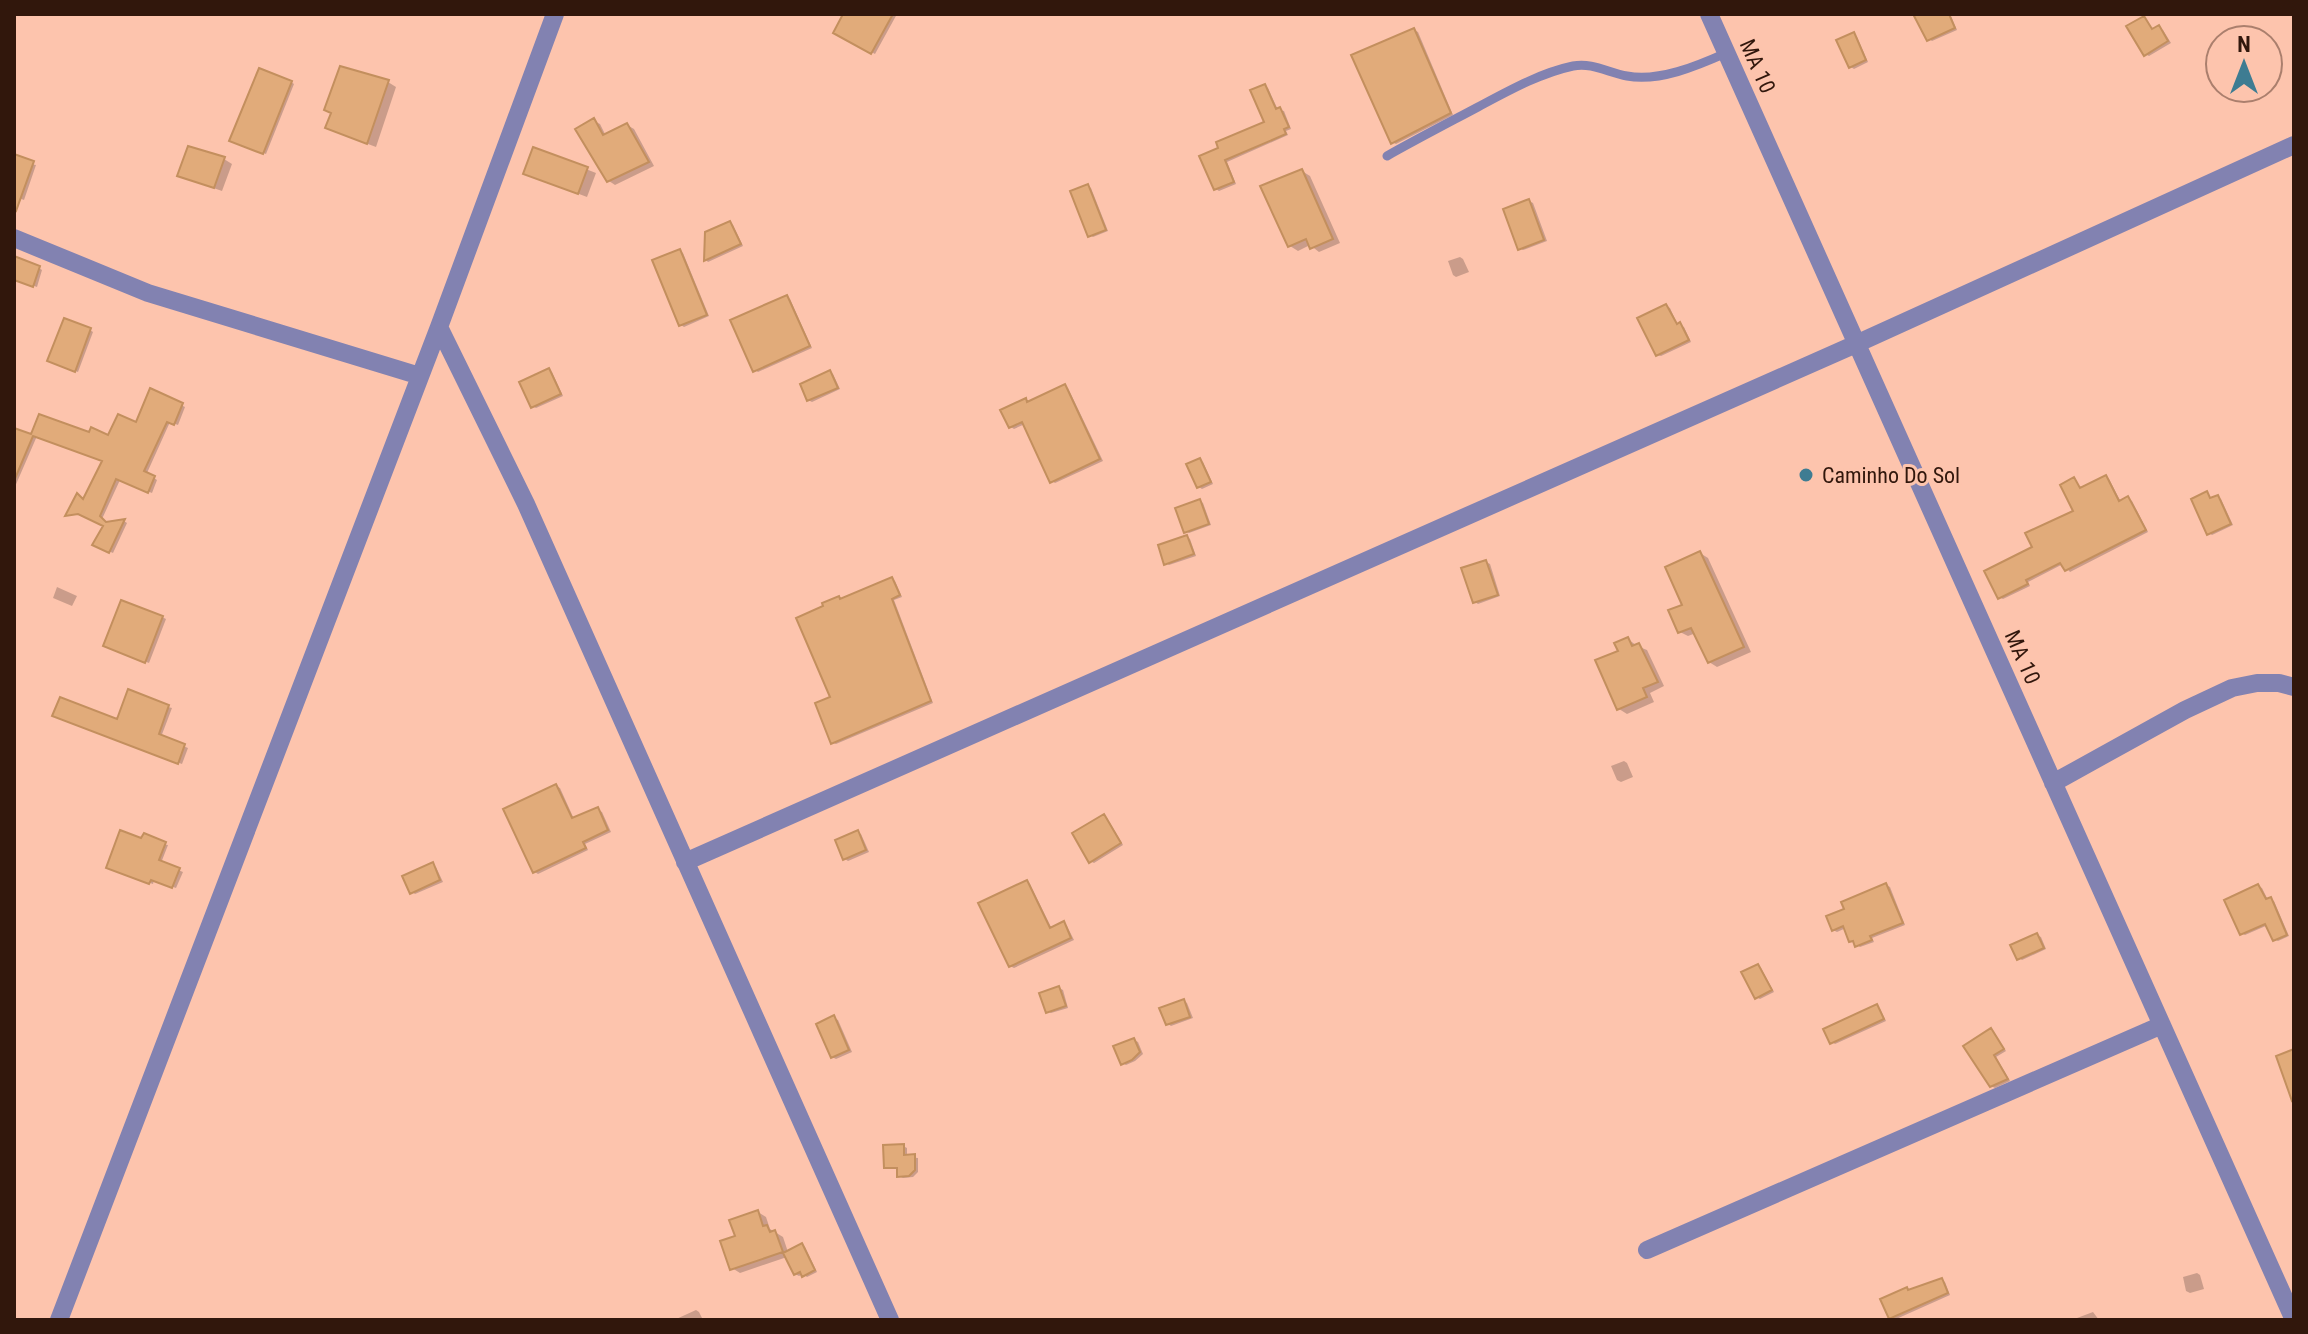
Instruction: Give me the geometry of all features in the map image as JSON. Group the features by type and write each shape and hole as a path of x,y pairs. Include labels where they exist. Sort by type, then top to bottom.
{"street":[{"path":"59,1320 439,327 555,14"},
{"name":"MA 10","path":"1709,14 2294,1320"},
{"path":"685,862 1856,344 2294,145"},
{"path":"14,238 148,293 420,376"},
{"path":"439,327 526,504 890,1320"},
{"path":"2053,783 2185,710 2232,688 2257,683 2294,687"},
{"path":"1647,1250 2162,1025"}],"lane":[{"path":"1387,156 1517,87 1558,70 1589,65 1623,76 1649,76 1702,64 1726,53"}],"building":[{"path":"843,14 893,14 871,54 833,33"},
{"path":"1913,14 1949,14 1955,28 1927,41"},
{"path":"2144,16 2152,29 2159,25 2168,41 2144,56 2126,26"},
{"path":"1414,28 1451,113 1391,144 1351,55"},
{"path":"1854,32 1866,60 1849,68 1836,40"},
{"path":"340,66 389,80 367,144 325,128 331,113 324,110"},
{"path":"259,68 292,81 263,154 229,141"},
{"path":"1265,84 1276,109 1280,107 1289,127 1284,129 1286,134 1225,160 1234,182 1214,190 1199,156 1218,148 1216,142 1264,122 1250,90"},
{"path":"594,118 603,135 627,123 649,162 607,182 575,129"},
{"path":"188,146 225,157 214,188 177,176"},
{"path":"533,147 588,167 578,194 523,174"},
{"path":"14,154 34,161 16,211 14,210"},
{"path":"1302,169 1333,239 1310,249 1306,239 1288,247 1260,186"},
{"path":"1088,184 1106,230 1088,237 1070,191"},
{"path":"1529,199 1544,240 1518,250 1503,209"},
{"path":"730,221 741,244 704,261 705,232"},
{"path":"680,249 707,315 679,326 652,260"},
{"path":"14,256 40,266 33,287 14,280"},
{"path":"787,295 810,346 753,372 730,320"},
{"path":"1666,304 1689,340 1656,356 1637,318"},
{"path":"64,318 91,328 75,372 47,361"},
{"path":"549,368 561,394 531,408 519,382"},
{"path":"830,370 838,388 807,401 800,384"},
{"path":"1065,384 1100,459 1050,483 1022,422 1009,428 1000,410 1026,398 1027,402"},
{"path":"150,388 183,403 174,425 167,422 144,471 155,476 148,493 116,479 100,516 106,522 125,519 109,553 92,545 103,526 78,514 65,516 77,493 83,499 102,461 33,436 14,481 14,428 31,434 39,414 89,432 91,427 108,435 118,414 136,422"},
{"path":"1200,458 1211,482 1197,488 1186,464"},
{"path":"2106,475 2119,501 2128,496 2146,530 2065,571 2060,563 1998,599 1984,571 2032,547 2025,533 2073,511 2060,485 2074,477 2080,488"},
{"path":"2207,491 2210,498 2218,495 2231,524 2207,535 2191,499"},
{"path":"1200,499 1209,524 1184,533 1175,508"},
{"path":"1187,535 1194,554 1164,565 1158,545"},
{"path":"1700,551 1744,647 1708,663 1691,628 1678,633 1668,610 1682,605 1665,567"},
{"path":"1486,560 1498,595 1473,603 1461,568"},
{"path":"892,577 900,595 892,599 931,701 831,744 815,703 830,697 796,618 823,606 822,603 839,596 840,599"},
{"path":"121,600 163,616 145,663 103,646"},
{"path":"1628,637 1632,646 1639,643 1658,682 1643,688 1647,697 1617,710 1595,660 1618,651 1614,643"},
{"path":"128,689 169,705 159,734 185,744 178,764 52,716 60,697 117,719"},
{"path":"556,784 572,818 598,807 608,830 583,842 586,848 533,873 503,809"},
{"path":"1104,814 1121,843 1089,863 1072,833"},
{"path":"120,830 141,838 144,833 166,842 159,860 180,868 172,888 151,880 149,884 106,868"},
{"path":"858,830 866,850 843,860 835,840"},
{"path":"433,862 440,880 410,894 402,876"},
{"path":"1027,880 1050,928 1064,921 1071,938 1009,967 978,903"},
{"path":"1886,883 1903,923 1870,936 1872,940 1855,947 1853,941 1849,942 1843,926 1832,931 1826,916 1844,909 1841,902"},
{"path":"2258,884 2266,899 2271,897 2287,935 2273,941 2265,924 2240,935 2224,900"},
{"path":"2037,933 2044,948 2017,960 2010,945"},
{"path":"1758,964 1772,990 1755,999 1741,972"},
{"path":"1059,986 1066,1006 1046,1013 1039,993"},
{"path":"1184,999 1190,1017 1166,1025 1159,1008"},
{"path":"1877,1004 1884,1019 1830,1044 1823,1029"},
{"path":"834,1015 849,1050 831,1058 816,1024"},
{"path":"1991,1028 2004,1049 1994,1055 2008,1079 1990,1087 1963,1046"},
{"path":"1134,1038 1140,1052 1121,1065 1113,1046"},
{"path":"2294,1049 2294,1100 2292,1101 2276,1056"},
{"path":"904,1144 904,1155 915,1154 915,1170 909,1176 897,1177 897,1168 884,1168 883,1145"},
{"path":"758,1210 763,1226 767,1225 770,1232 775,1230 783,1252 730,1270 720,1241 735,1236 729,1220"},
{"path":"802,1243 815,1270 802,1277 800,1272 794,1275 783,1253"},
{"path":"1942,1278 1948,1293 1889,1319 1880,1299 1907,1287 1908,1290"}],"place":[{"name":"Caminho Do Sol","path":"1806,475"}]}
